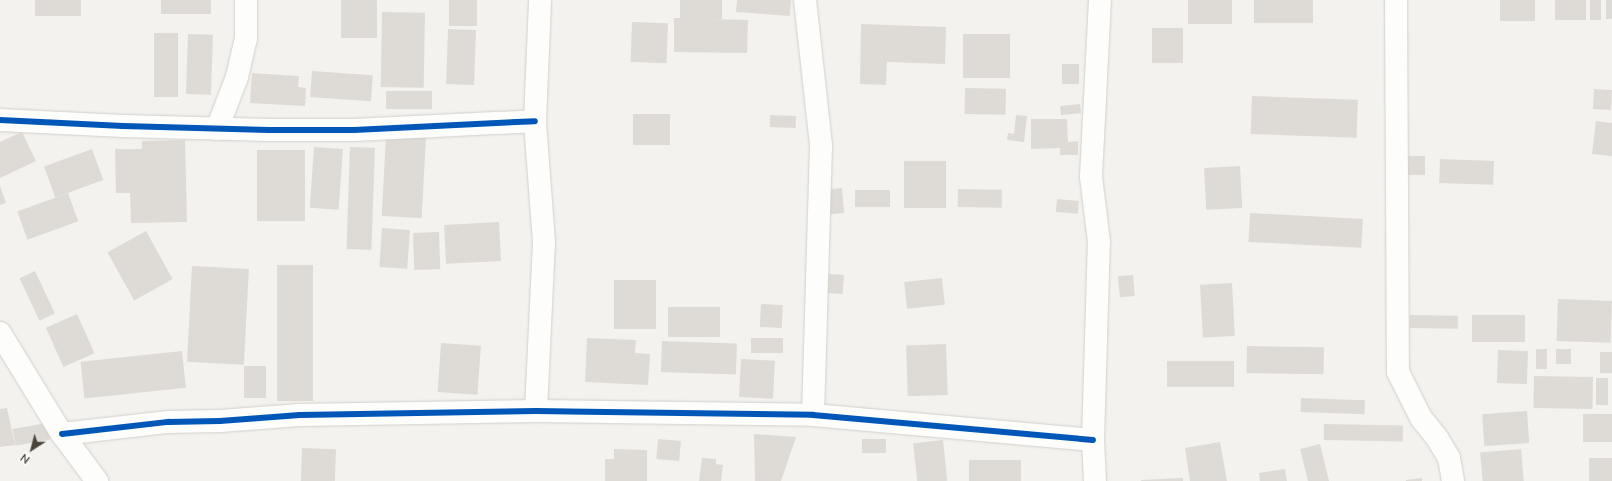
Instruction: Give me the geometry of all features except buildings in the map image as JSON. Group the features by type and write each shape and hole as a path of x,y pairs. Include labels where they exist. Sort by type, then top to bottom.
{"street":[{"path":"217,129 237,77 246,39 246,0"},
{"path":"536,411 544,242 535,120 540,0"},
{"path":"805,0 821,146 813,415"},
{"path":"1095,481 1093,440 1099,242 1091,177 1100,0"},
{"path":"1396,0 1398,372 1421,418 1449,458 1453,481"},
{"path":"0,120 217,129 354,130 535,120"},
{"path":"0,333 62,434 97,481"},
{"path":"62,434 168,422 220,421 300,415 536,411 813,415 1093,440"}],"cycle path":[{"path":"0,120 123,126 269,130 354,130 535,121"},
{"path":"62,434 168,422 220,421 300,415 536,411 813,415 1093,440"}]}
